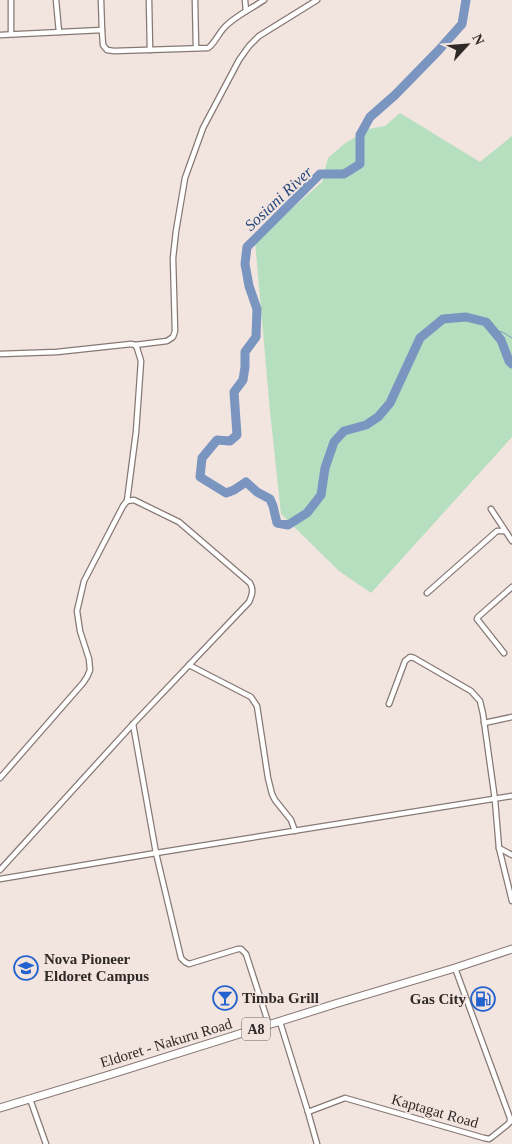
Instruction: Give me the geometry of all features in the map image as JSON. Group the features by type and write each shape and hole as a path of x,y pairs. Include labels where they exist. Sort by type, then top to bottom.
{"highway":[{"name":"Eldoret - Nakuru Road","path":"0,1108 512,949"}],"street":[{"path":"11,0 11,34"},
{"path":"56,0 59,32"},
{"path":"101,0 103,45 106,50 114,51 208,48 212,46 218,34 228,24 264,0"},
{"path":"149,0 150,50"},
{"path":"195,0 196,48"},
{"path":"245,0 246,12"},
{"path":"0,354 56,352 135,345 167,341 173,337 175,331 173,258 176,231 185,178 203,128 239,60 249,46 259,36 317,0"},
{"path":"0,35 102,30"},
{"path":"0,778 83,683 90,670 89,659 76,611 84,581 127,501 136,432 142,361 135,345"},
{"path":"0,870 253,595 252,587 245,578 179,522 134,500 127,501"},
{"path":"491,509 512,541"},
{"path":"427,593 497,531 505,531"},
{"path":"504,653 477,619 512,587"},
{"path":"389,704 405,661 410,658 414,658 471,692 480,702 495,800 499,848 512,901"},
{"path":"189,665 251,697 255,702 272,794 291,820 295,831"},
{"path":"484,723 512,717"},
{"path":"133,724 156,853 181,958 189,964 238,949 243,950 246,954 269,1025"},
{"path":"0,879 512,796"},
{"path":"499,848 512,855"},
{"name":"Kaptagat Road","path":"308,1112 345,1098 489,1139 507,1125 510,1122 510,1118 455,968"},
{"path":"280,1022 317,1144"},
{"path":"30,1099 46,1144"}],"green space":[{"path":"400,113 480,162 512,136 512,437 371,593 339,571 281,514 255,241 322,182 328,158 344,144 368,129 385,126"}],"waterway":[{"name":"Sosiani River","path":"466,0 462,24 395,95 370,117 360,135 360,164 344,174 320,174 247,247 245,264 249,286 257,309 256,337 245,352 243,380 234,392 237,435 230,441 217,440 202,458 200,477 226,493 246,482 257,492 270,499 277,523 288,525 307,513 321,495 325,468 334,442 344,431 366,425 378,417 390,403 420,338 443,319 466,317 486,322 501,340 512,364"},
{"path":"494,331 501,332 512,338"}],"place":[{"name":"Nova Pioneer Eldoret Campus","path":"26,968"},
{"name":"Timba Grill","path":"225,998"},
{"name":"Gas City","path":"483,999"}]}
